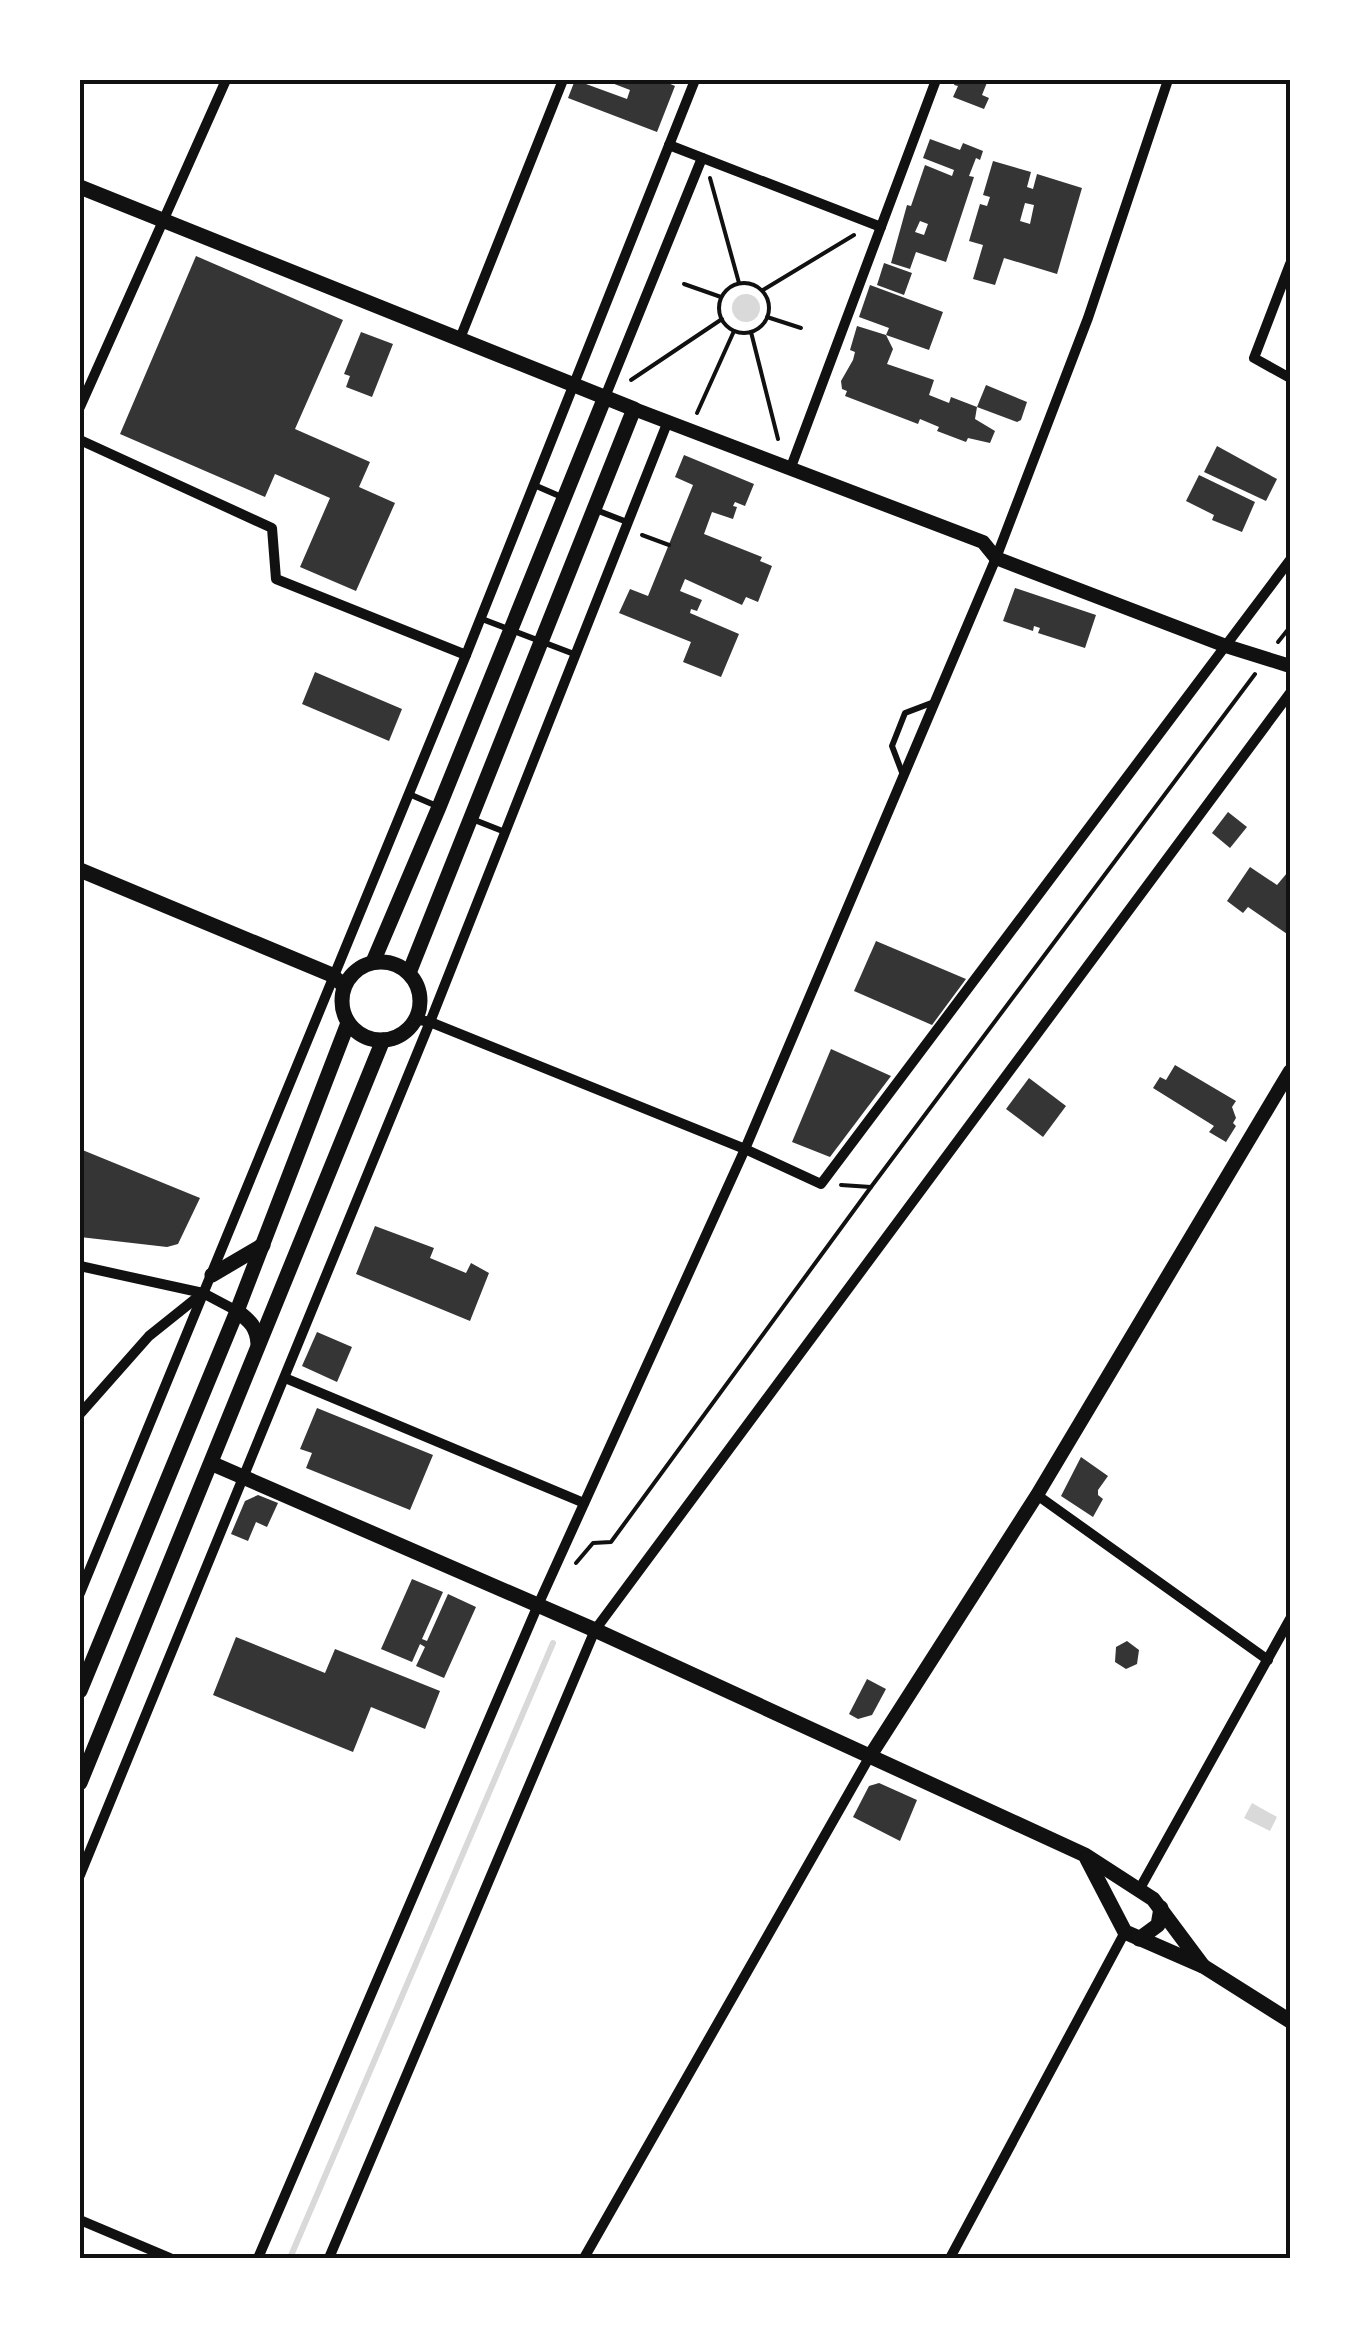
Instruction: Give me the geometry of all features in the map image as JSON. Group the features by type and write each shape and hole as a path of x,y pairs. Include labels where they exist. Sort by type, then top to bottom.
{"main road":[{"path":"80,187 634,409 409,973"},
{"path":"373,962 605,397"},
{"path":"80,870 338,981"},
{"path":"373,962 398,965 409,973 420,995 423,1021 384,1040 370,1038 348,1023 338,981 373,962"},
{"path":"80,1691 237,1311 348,1023"},
{"path":"80,1784 384,1040"},
{"path":"212,1274 263,1245"},
{"path":"237,1311 258,1332 258,1344"},
{"path":"213,1464 595,1630 1085,1856 1161,1908 1204,1966"},
{"path":"1085,1856 1113,1912 1132,1936 1204,1966 1290,2021"},
{"path":"1113,1912 1125,1895 1139,1890"},
{"path":"1132,1936 1158,1925 1161,1908"}],"street":[{"path":"80,407 226,80"},
{"path":"459,341 563,80"},
{"path":"80,1594 203,1293 338,981 408,793 695,80"},
{"path":"790,468 936,80"},
{"path":"258,2258 538,1605 745,1150 936,702 1088,318 1168,80"},
{"path":"669,145 880,227"},
{"path":"605,397 702,158"},
{"path":"1290,264 1254,358 1290,378"},
{"path":"634,409 983,542 996,558 1226,646 1290,666"},
{"path":"81,1869 285,1378 423,1021 505,832 668,422"},
{"path":"80,440 272,528 276,579 466,654"},
{"path":"423,1021 821,1184 1290,560"},
{"path":"329,2258 595,1630 1290,693"},
{"path":"584,2258 870,1756 1037,1495 1290,1071"},
{"path":"80,1266 203,1293 237,1311"},
{"path":"80,1414 149,1336 203,1293"},
{"path":"285,1378 584,1503"},
{"path":"1037,1495 1268,1660"},
{"path":"1139,1890 1290,1620"},
{"path":"950,2258 1132,1936"},
{"path":"80,2220 170,2258"}],"lane":[{"path":"534,486 564,498"},
{"path":"595,509 628,522"},
{"path":"480,618 574,654"},
{"path":"903,775 892,746 905,712 936,702"},
{"path":"408,793 439,807"},
{"path":"470,818 505,832"}],"path":[{"path":"710,178 739,283"},
{"path":"762,290 854,236"},
{"path":"749,283 762,290 769,305 767,317 751,332 734,331 722,319 722,298 727,289 749,283"},
{"path":"684,284 722,298"},
{"path":"767,317 801,328"},
{"path":"622,379 628,382 722,319"},
{"path":"696,414 734,331"},
{"path":"751,332 778,438"},
{"path":"642,535 668,546"},
{"path":"1281,639 1290,627"},
{"path":"570,1570 593,1542 612,1542 870,1187 1251,679"},
{"path":"821,1184 870,1187"}],"shaded area":[{"path":"746,294 756,298 760,308 756,318 746,322 736,318 732,308 736,298"},
{"path":"1252,1803 1277,1817 1270,1831 1244,1818"}],"building":[{"path":"575,80 627,99 630,90 604,80 661,80 675,86 657,132 568,98"},
{"path":"956,80 988,80 982,95 989,98 984,109 953,97 958,86 954,85"},
{"path":"930,139 960,150 963,143 983,151 969,176 974,177 946,262 916,252 910,269 891,263 907,205 911,206 925,165 952,176 954,170 923,158","holes":["920,221 928,224 924,235 915,232"]},
{"path":"993,161 1031,172 1027,187 1033,189 1037,174 1082,188 1057,274 1004,258 995,285 973,279 983,245 969,241 980,204 987,206 990,197 983,195","holes":["1025,203 1034,205 1030,224 1020,221"]},
{"path":"196,256 343,320 295,429 370,462 359,487 395,503 356,591 300,567 330,498 275,474 265,497 120,434"},
{"path":"884,263 912,273 904,295 877,285"},
{"path":"870,285 943,312 929,350 886,335 889,328 859,317"},
{"path":"857,326 886,335 893,349 887,364 934,380 929,395 949,403 951,397 977,407 975,419 995,431 990,443 968,438 966,442 937,431 939,427 920,419 918,424 845,396 847,391 842,389 841,381 853,360 855,352 850,350"},
{"path":"361,332 393,344 372,397 346,387 350,376 344,374"},
{"path":"986,385 1027,402 1021,420 1017,422 977,407"},
{"path":"1217,446 1277,479 1266,501 1204,472"},
{"path":"684,455 754,484 745,506 735,502 733,519 712,512 704,534 762,557 760,561 772,566 758,602 746,597 742,605 685,579 680,591 702,600 697,611 691,609 690,613 739,634 721,677 683,662 691,642 619,613 630,589 648,596 693,485 675,477"},
{"path":"1199,475 1255,502 1242,532 1212,520 1214,515 1186,501"},
{"path":"1015,588 1096,615 1085,648 1038,633 1040,628 1034,626 1033,631 1003,621"},
{"path":"315,672 402,709 389,741 302,704"},
{"path":"1228,812 1247,827 1230,848 1212,833"},
{"path":"1250,867 1277,885 1287,873 1290,875 1290,936 1248,907 1243,913 1227,901"},
{"path":"876,941 966,979 932,1025 854,991"},
{"path":"831,1049 891,1076 830,1157 792,1142"},
{"path":"1175,1065 1236,1101 1232,1107 1236,1126 1226,1142 1209,1132 1214,1126 1153,1088 1160,1077 1166,1080"},
{"path":"1029,1078 1066,1106 1043,1137 1006,1109"},
{"path":"80,1149 200,1198 178,1244 167,1247 80,1237"},
{"path":"375,1226 434,1248 430,1258 466,1273 471,1263 489,1273 470,1321 356,1274"},
{"path":"317,1332 352,1347 337,1382 302,1366"},
{"path":"317,1408 433,1455 410,1510 306,1468 312,1453 300,1449"},
{"path":"1081,1457 1108,1476 1098,1490 1103,1499 1093,1517 1061,1496"},
{"path":"258,1495 278,1503 267,1527 256,1522 248,1541 231,1534 245,1501"},
{"path":"412,1579 443,1592 422,1639 427,1641 448,1594 476,1607 444,1678 416,1666 425,1647 420,1644 412,1662 381,1649"},
{"path":"236,1637 325,1673 335,1649 440,1691 425,1729 371,1707 353,1752 213,1695"},
{"path":"1127,1641 1139,1650 1137,1664 1126,1669 1115,1662 1116,1647"},
{"path":"867,1679 886,1689 872,1715 858,1719 849,1714"},
{"path":"879,1783 917,1800 900,1841 853,1817 869,1786"}],"waterway":[{"path":"290,2258 553,1643"}]}
